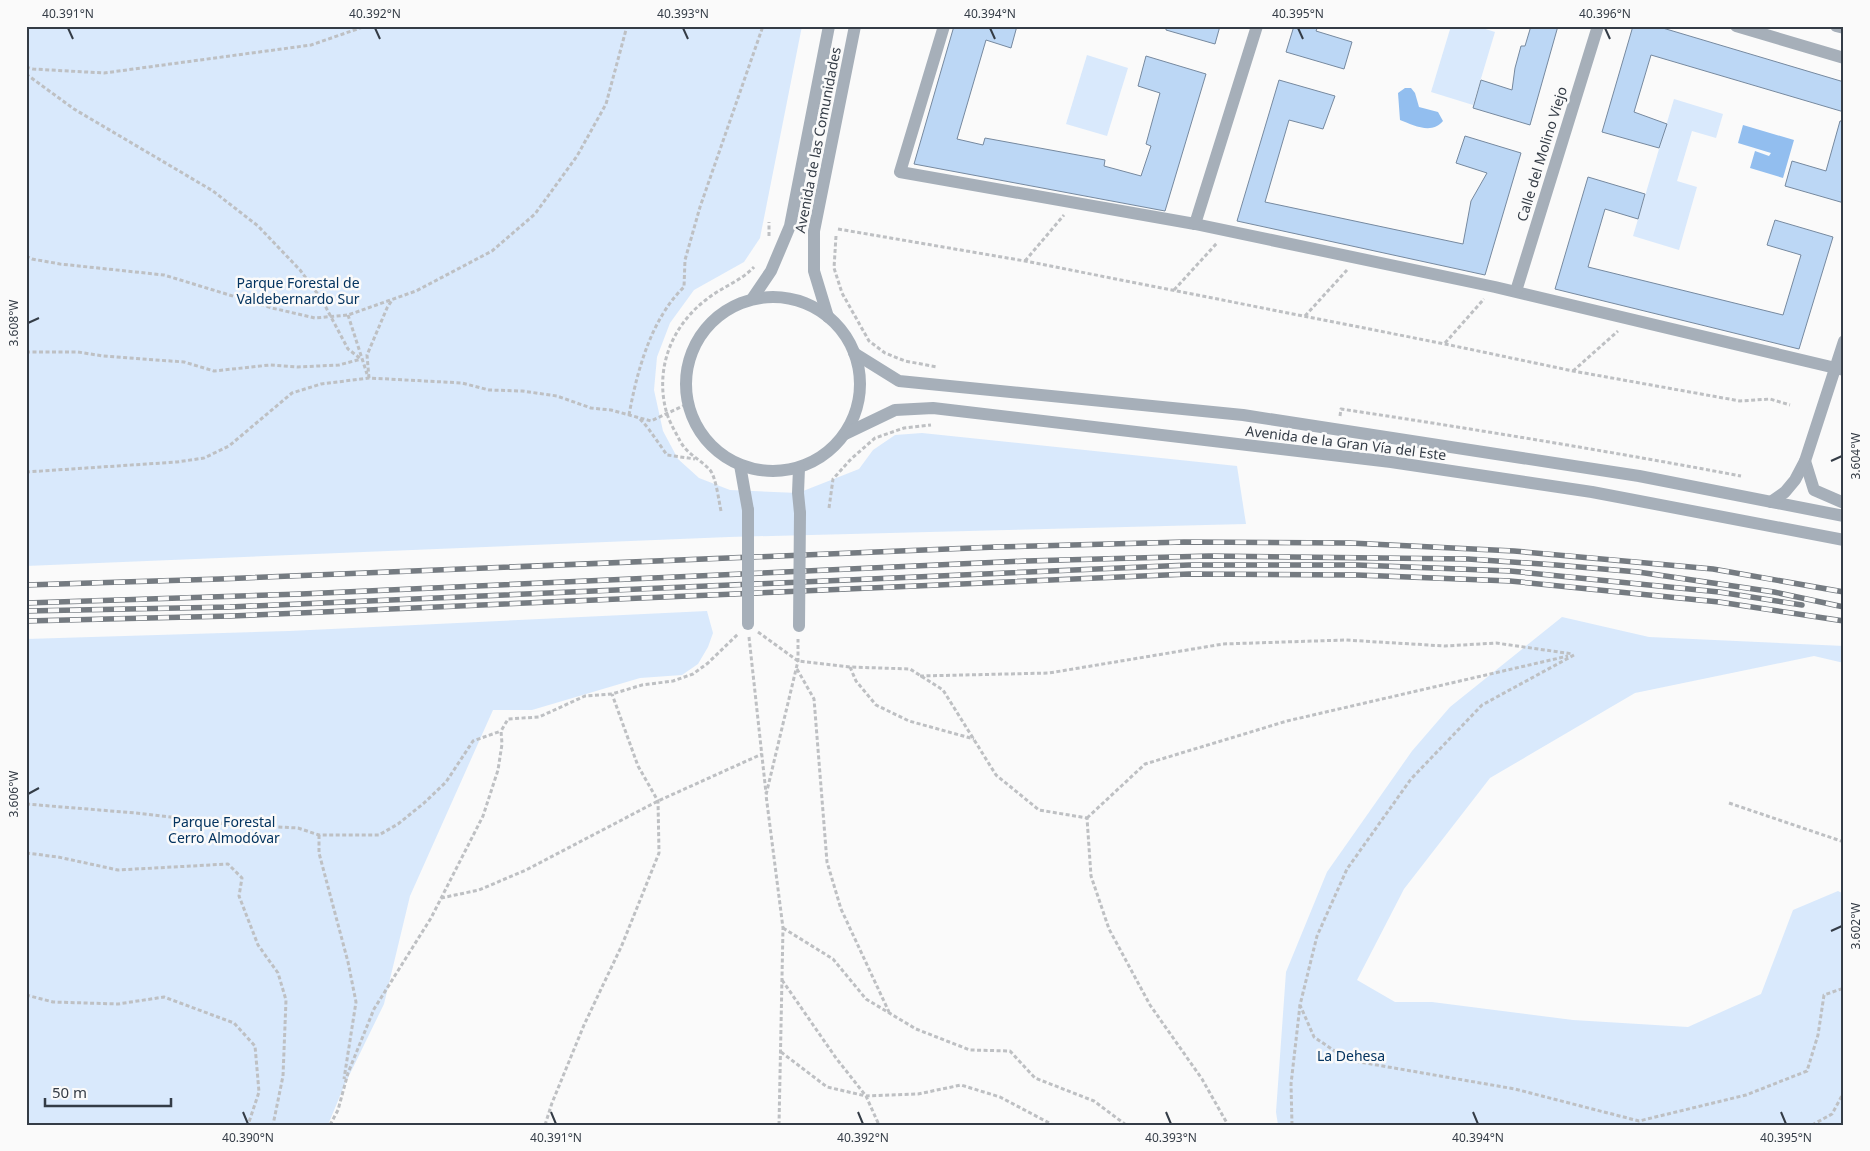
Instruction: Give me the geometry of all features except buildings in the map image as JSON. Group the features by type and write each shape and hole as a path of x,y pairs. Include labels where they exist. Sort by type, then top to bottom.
{"street":[{"name":"Avenida de las Comunidades","path":"752,299 772,271 790,226 829,26"},
{"name":"Avenida de las Comunidades","path":"828,317 814,271 814,231 854,26"},
{"path":"944,26 900,172 1195,224 1516,291 1840,369"},
{"path":"1195,224 1257,26"},
{"name":"Calle del Molino Viejo","path":"1516,291 1598,26"},
{"path":"1736,26 1844,58"},
{"path":"1836,26 1844,28"},
{"path":"772,297 792,299 811,306 828,317 844,334 854,353 859,371 860,390 854,416 845,434 834,447 820,458 799,468 784,471 754,470 725,458 701,434 687,404 686,370 698,338 708,324 721,313 736,305 752,299 772,297"},
{"path":"1771,502 1785,492 1795,480 1805,461 1840,369 1844,341"},
{"name":"Avenida de la Gran Vía del Este","path":"854,353 899,381 1243,415 1638,476 1844,516"},
{"name":"Avenida de la Gran Vía del Este","path":"845,434 895,410 933,408 1410,465 1592,492 1844,540"},
{"path":"1805,461 1814,490 1844,503"},
{"path":"740,465 748,510 748,624"},
{"path":"798,626 799,468"}],"path":[{"path":"26,67 104,73 311,45 366,26"},
{"path":"26,256 32,259 60,264 164,275 272,308 315,318 348,315 416,291 492,251 535,214 577,156 606,104 627,26"},
{"path":"629,416 634,384 647,346 672,299 684,288 685,260 700,207 763,26"},
{"path":"26,74 74,109 212,191 258,226 300,270 322,300 348,349 361,359"},
{"path":"1025,261 1074,203"},
{"path":"769,244 770,222"},
{"path":"838,229 1025,261 1573,371 1740,401 1770,399 1790,405"},
{"path":"1173,290 1229,231"},
{"path":"836,236 834,268 842,293 869,341 885,353 904,361 936,366"},
{"path":"1305,316 1357,258"},
{"path":"721,511 712,472 682,444 667,414 663,370 668,347 689,316 705,300 742,277 757,265"},
{"path":"1445,344 1495,287"},
{"path":"369,378 367,354 387,308 393,299"},
{"path":"348,315 361,359 369,378"},
{"path":"1573,371 1632,319"},
{"path":"26,352 78,352 103,356 184,362 214,371 270,365 298,367 340,364 361,359"},
{"path":"26,472 177,462 204,458 229,446 292,393 321,384 369,378 462,383 489,390 522,391 557,396 590,408 611,410 651,421 687,404"},
{"path":"1339,419 1341,410 1612,451 1741,476"},
{"path":"639,419 648,428 667,455 696,459"},
{"path":"829,508 833,479 850,459 875,438 904,428 931,425"},
{"path":"748,624 798,662 850,667 910,669 943,690 996,775 1039,810 1087,818"},
{"path":"342,1092 374,1009 431,918 483,816 498,770 502,744 501,731 508,719 539,717 585,696 612,694 642,685 673,681 693,674 708,663 748,624"},
{"path":"748,624 766,795 783,928 779,1125"},
{"path":"766,795 798,662 798,626"},
{"path":"920,676 1049,673 1223,644 1317,640 1445,646 1496,643 1574,655"},
{"path":"1087,818 1145,764 1287,721 1574,655"},
{"path":"1292,1125 1291,1084 1300,1005 1317,936 1347,869 1412,778 1482,705 1574,655"},
{"path":"850,667 856,681 876,705 909,721 975,739"},
{"path":"796,668 814,699 827,862 841,910 890,1013"},
{"path":"545,1125 584,1025 622,945 659,853 658,800 638,766 612,694"},
{"path":"26,804 145,814 236,825 298,828 318,835 380,835 404,819 446,782 473,741 501,731"},
{"path":"441,898 479,890 518,873 658,800 762,754"},
{"path":"1729,803 1844,842"},
{"path":"1087,818 1092,876 1109,929 1150,1005 1202,1079 1228,1125"},
{"path":"318,835 319,853 346,953 356,1002 342,1092 338,1110 330,1125"},
{"path":"26,854 58,856 118,870 228,864 242,878 239,896 258,944 278,973 286,1000 283,1076 274,1125"},
{"path":"783,928 833,958 866,999 916,1029 970,1050 1010,1051 1035,1078 1094,1101 1126,1125"},
{"path":"782,979 836,1058 866,1096 879,1125"},
{"path":"1300,1005 1314,1037 1348,1060 1514,1090 1639,1121 1746,1095 1807,1072 1818,1035 1824,994 1844,988"},
{"path":"26,995 53,1002 118,1004 164,996 234,1022 255,1046 259,1092 248,1125"},
{"path":"780,1051 827,1087 866,1096 918,1094 961,1085 1000,1097 1054,1125"},
{"path":"1812,1125 1832,1114 1844,1092"},
{"path":"1639,1121 1642,1125"}],"green space":[{"name":"Parque Forestal de Valdebernardo Sur","path":"26,26 802,26 760,238 744,262 694,290 670,323 657,357 654,390 663,431 678,459 699,478 730,490 798,493 859,469 873,450 895,435 922,433 1237,466 1246,524 729,537 26,566"},
{"path":"1451,26 1476,26 1495,32 1473,105 1431,92"},
{"path":"1087,55 1128,68 1107,136 1066,124"},
{"path":"1674,99 1723,114 1716,138 1692,131 1677,181 1697,187 1679,250 1633,236"},
{"name":"Parque Forestal Cerro Almodóvar","path":"707,611 713,633 708,647 698,664 682,675 640,678 532,710 493,710 410,896 384,1004 344,1086 328,1125 26,1125 26,639 289,631"},
{"name":"La Dehesa","path":"1562,617 1649,637 1844,646 1844,663 1814,656 1635,693 1490,778 1404,889 1357,980 1395,1002 1432,1002 1573,1020 1688,1027 1761,994 1793,910 1838,891 1844,894 1844,1125 1278,1125 1276,1112 1286,972 1327,872 1412,751 1450,707"}],"water":[{"path":"1405,88 1411,88 1415,93 1419,107 1438,112 1443,121 1433,127 1422,128 1400,120 1398,93"},
{"path":"1743,125 1794,140 1783,178 1750,168 1755,151 1769,156 1771,153 1738,143"}],"railway":[{"path":"26,585 220,579 996,547 1184,542 1350,543 1514,551 1713,569 1844,592"},
{"path":"26,603 301,594 1026,561 1209,556 1468,559 1556,565 1638,572 1774,592 1844,607"},
{"path":"26,611 230,607 1189,565 1357,565 1510,571 1719,592 1802,605"},
{"path":"26,621 231,616 1189,574 1357,575 1510,581 1719,602 1844,621"}]}
